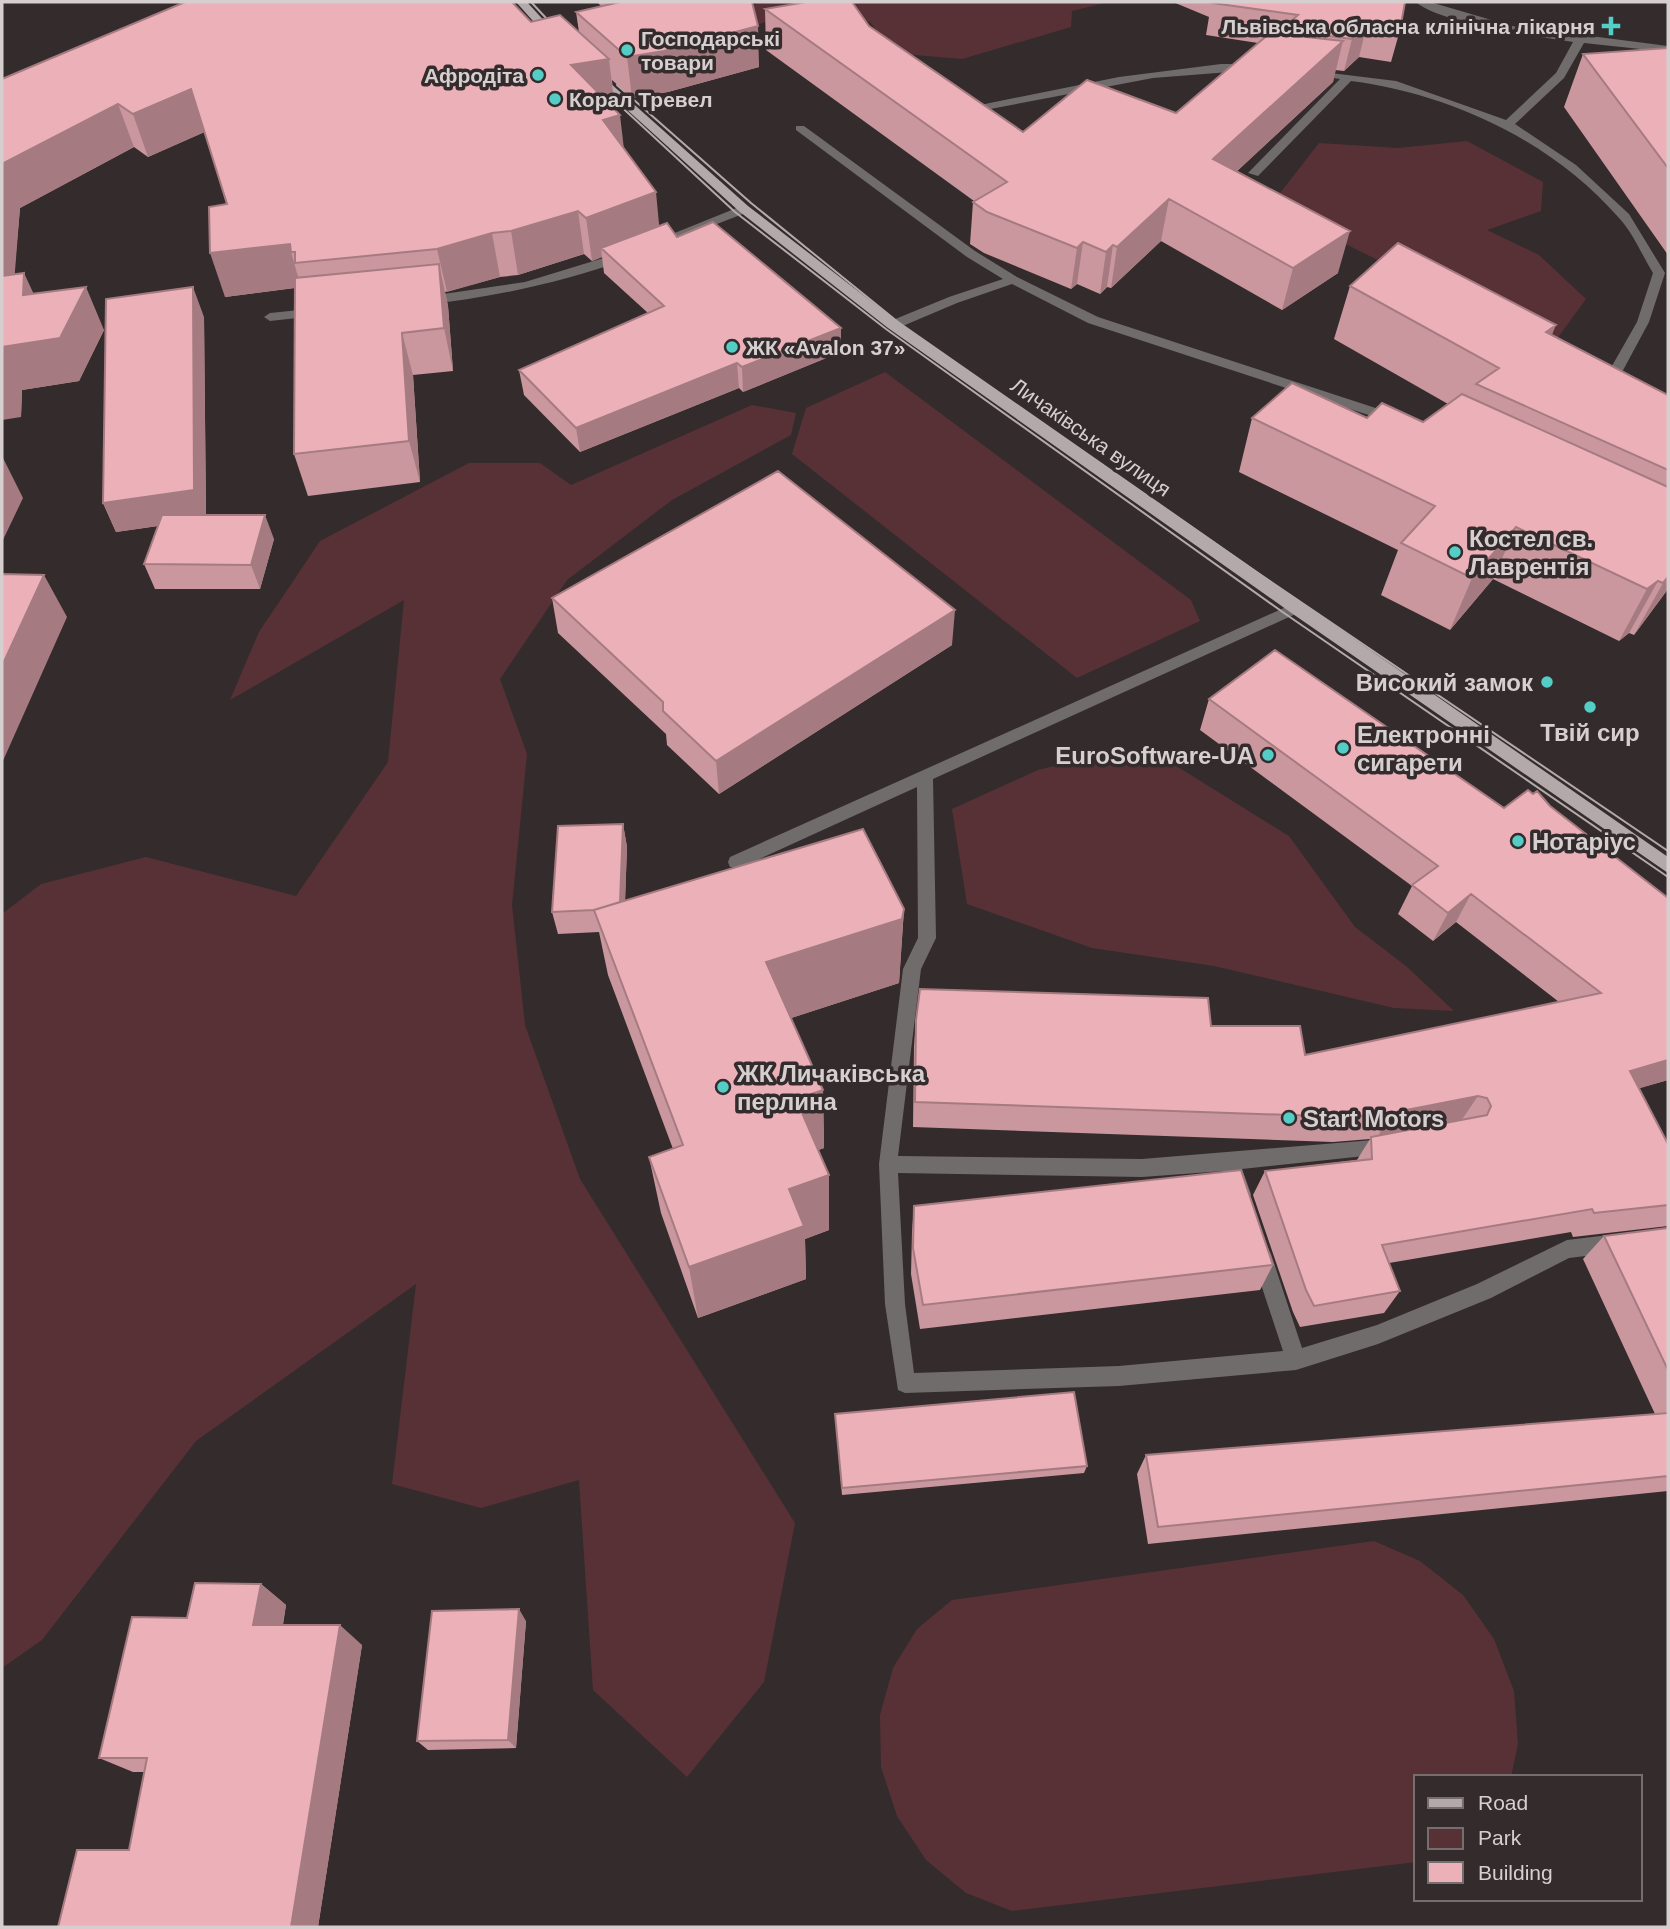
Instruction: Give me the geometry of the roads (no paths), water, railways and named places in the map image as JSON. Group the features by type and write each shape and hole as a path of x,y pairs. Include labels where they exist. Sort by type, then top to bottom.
{"main road":[{"path":"521,2 562,45"},
{"name":"Личаківська вулиця","path":"582,64 744,209 893,325 1295,608 1667,864"}],"street":[{"path":"1421,2 1452,16 1508,30 1668,49"},
{"path":"1508,124 1555,81 1575,58 1580,39"},
{"path":"985,107 1168,71 1220,66 1265,68"},
{"path":"1301,71 1392,83 1508,124 1572,167 1625,217 1659,273 1643,322 1607,387 1614,398"},
{"path":"1254,173 1349,77"},
{"path":"800,128 971,254 1013,280 1093,320 1406,423"},
{"path":"403,303 499,293 543,284 578,274 744,209"},
{"path":"893,325 953,300 1013,280"},
{"path":"270,317 336,310"},
{"path":"736,862 1295,608"},
{"path":"925,776 928,939 912,969 888,1164 895,1304 905,1383 1119,1376 1296,1360 1378,1334 1484,1291 1567,1249 1668,1237"},
{"path":"888,1164 1142,1168 1377,1149 1402,1144"},
{"path":"1230,1162 1247,1215"},
{"path":"1256,1241 1296,1360"}],"tram line":[{"path":"531,2 560,33"},
{"path":"617,85 751,203 898,322 1261,575 1668,851"},
{"path":"601,88 735,212 886,329 1284,613 1668,877"}],"place":[{"name":"Львівська обласна клінічна лікарня","path":"1611,26"},
{"name":"Господарські товари","path":"627,50"},
{"name":"Афродіта","path":"538,75"},
{"name":"Корал Тревел","path":"555,99"},
{"name":"ЖК «Avalon 37»","path":"732,347"},
{"name":"Костел св. Лаврентія","path":"1455,552"},
{"name":"Високий замок","path":"1547,682"},
{"name":"Твій сир","path":"1590,707"},
{"name":"Електронні сигарети","path":"1343,748"},
{"name":"EuroSoftware-UA","path":"1268,755"},
{"name":"Нотаріус","path":"1518,841"},
{"name":"ЖК Личаківська перлина","path":"723,1087"},
{"name":"Start Motors","path":"1289,1118"}]}
